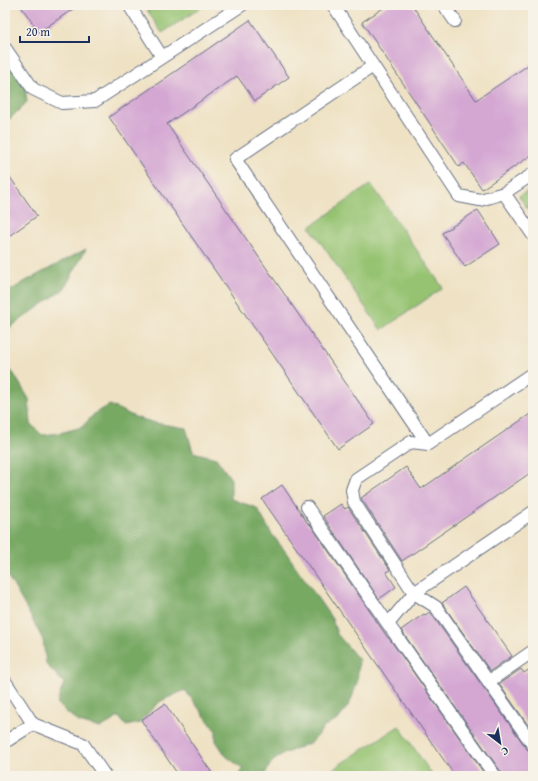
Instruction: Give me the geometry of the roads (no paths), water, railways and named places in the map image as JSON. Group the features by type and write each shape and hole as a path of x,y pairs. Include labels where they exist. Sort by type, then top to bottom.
{"lane":[{"path":"129,5 162,57"},
{"path":"5,48 33,89 62,103 95,101 242,5"},
{"path":"333,5 458,196 480,200 504,193 533,174"},
{"path":"444,5 454,21"},
{"path":"373,66 235,159 428,444"},
{"path":"504,193 533,235"},
{"path":"533,373 428,444 411,442 356,479 352,490 354,502 414,593 436,607 533,745"},
{"path":"308,507 388,624 496,776"},
{"path":"388,624 414,593 533,512"},
{"path":"488,682 533,651"},
{"path":"5,681 33,724 83,744 105,776"},
{"path":"5,742 33,724"}]}
